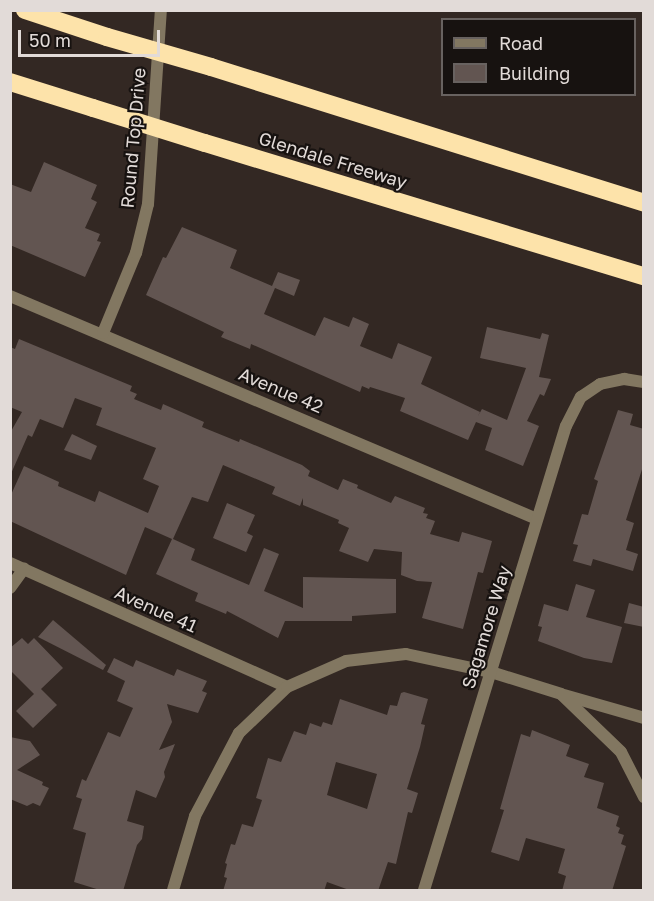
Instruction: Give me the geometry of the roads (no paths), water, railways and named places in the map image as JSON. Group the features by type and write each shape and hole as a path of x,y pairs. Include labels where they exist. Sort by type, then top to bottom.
{"highway":[{"path":"25,10 107,38 211,67 644,203"},
{"name":"Glendale Freeway","path":"10,82 644,276"}],"street":[{"name":"Round Top Drive","path":"103,333 136,254 148,204 161,10"},
{"name":"Avenue 42","path":"10,296 103,333 537,519"},
{"name":"Sagamore Way","path":"424,891 566,426 581,397 600,384 624,379 644,382"},
{"name":"Avenue 41","path":"10,563 287,687"},
{"path":"10,588 24,569"},
{"path":"172,891 195,816 239,733 287,687 346,661 406,654 491,672 644,718"},
{"path":"561,694 621,752 644,797"}]}
